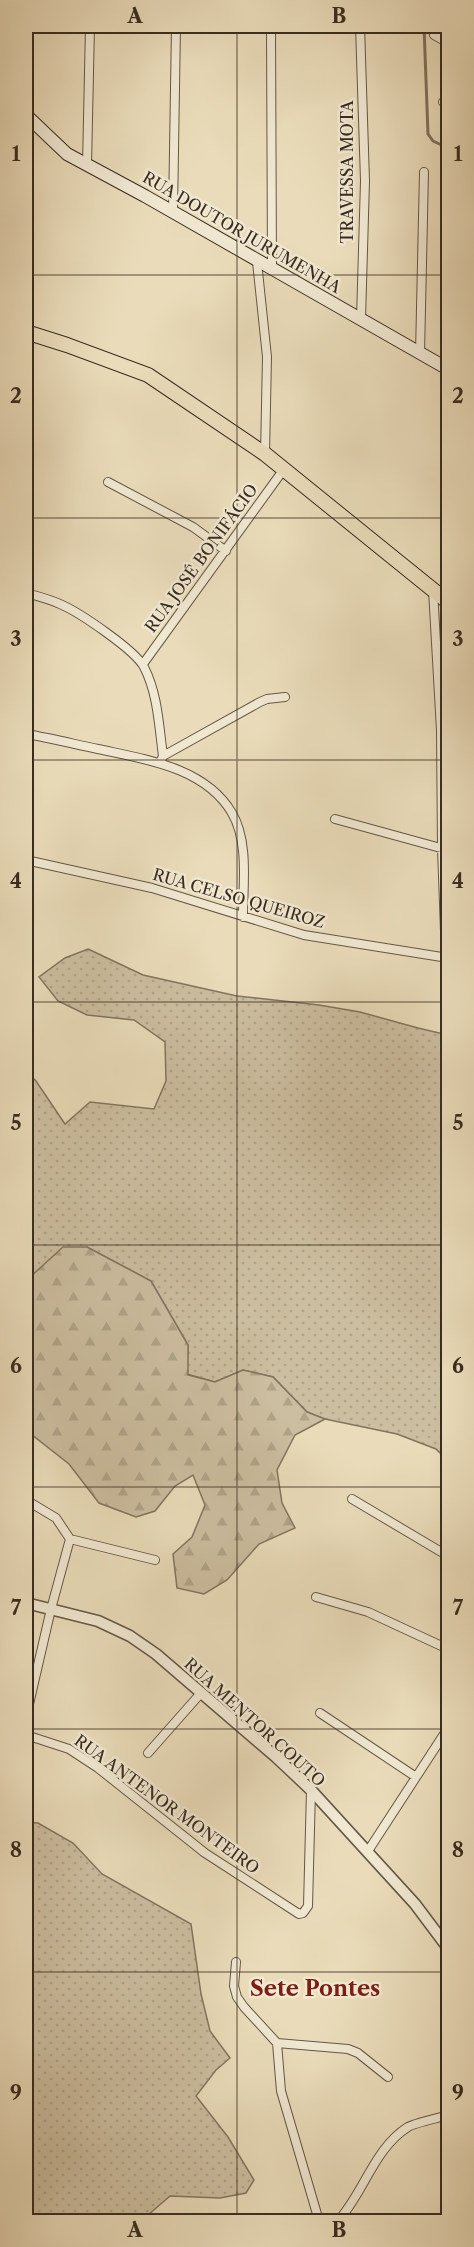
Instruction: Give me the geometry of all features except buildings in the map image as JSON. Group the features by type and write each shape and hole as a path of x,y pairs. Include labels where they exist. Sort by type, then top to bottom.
{"main road":[{"name":"RUA DOUTOR JURUMENHA","path":"26,115 67,154 174,212 447,368"},
{"path":"26,332 147,375 265,454 448,602"}],"street":[{"path":"87,165 90,26"},
{"path":"174,212 176,26"},
{"path":"271,26 272,270"},
{"name":"TRAVESSA MOTA","path":"360,26 365,181 361,319"},
{"path":"434,35 448,43"},
{"path":"420,354 424,172"},
{"path":"257,261 267,357 265,454"},
{"path":"447,368 448,337"},
{"name":"RUA JOSÉ BONIFÁCIO","path":"143,664 284,469"},
{"path":"108,482 193,527 225,551"},
{"path":"433,590 445,731 447,958"},
{"path":"26,593 63,605 83,617 143,664 149,677 156,706 162,760"},
{"path":"162,760 260,702 285,697"},
{"path":"26,734 162,760 204,783 231,812 239,832 242,853 243,917"},
{"path":"335,819 445,849"},
{"name":"RUA CELSO QUEIROZ","path":"26,860 152,888 304,935 447,958"},
{"path":"352,1499 448,1556"},
{"path":"26,1500 56,1518 70,1539 155,1560"},
{"path":"26,1717 70,1539"},
{"path":"316,1597 368,1612 448,1649"},
{"name":"RUA MENTOR COUTO","path":"26,1603 98,1620 130,1636 156,1654 311,1790 415,1904 448,1948"},
{"path":"148,1753 201,1693"},
{"path":"320,1713 416,1778"},
{"path":"368,1851 448,1728"},
{"name":"RUA ANTENOR MONTEIRO","path":"26,1735 69,1749 98,1768 205,1853 299,1914 308,1906 311,1790"},
{"path":"236,1962 234,1986 237,1996 277,2043 281,2091 318,2214 317,2222"},
{"path":"277,2043 348,2049 358,2053 388,2077"},
{"path":"337,2222 370,2170 409,2126 448,2115"}],"green space":[{"path":"88,949 143,975 237,996 360,1012 448,1035 448,1461 436,1449 397,1434 325,1419 307,1412 273,1377 243,1370 215,1382 187,1374 188,1345 151,1281 87,1247 28,1279 26,1286 26,1140 33,1119 26,1111 26,1071 36,1081 65,1124 90,1102 154,1109 166,1081 165,1042 134,1020 87,1015 58,1001 39,977 65,958"},
{"path":"63,1247 87,1247 151,1281 188,1345 188,1375 215,1382 243,1370 273,1377 307,1412 325,1419 295,1435 277,1470 282,1503 295,1528 259,1544 227,1580 204,1594 177,1588 173,1554 192,1537 205,1505 193,1475 175,1486 155,1511 136,1517 99,1503 69,1464 32,1435 26,1438 26,1286 28,1279"},
{"path":"26,1822 38,1823 73,1843 102,1874 191,1924 201,1994 210,2031 230,2058 216,2070 196,2096 228,2137 254,2180 246,2193 220,2198 170,2196 141,2221 26,2221"}],"waterway":[{"path":"424,26 428,134 433,141 448,148"}],"district":[{"name":"Sete Pontes","path":"315,1988"}]}
